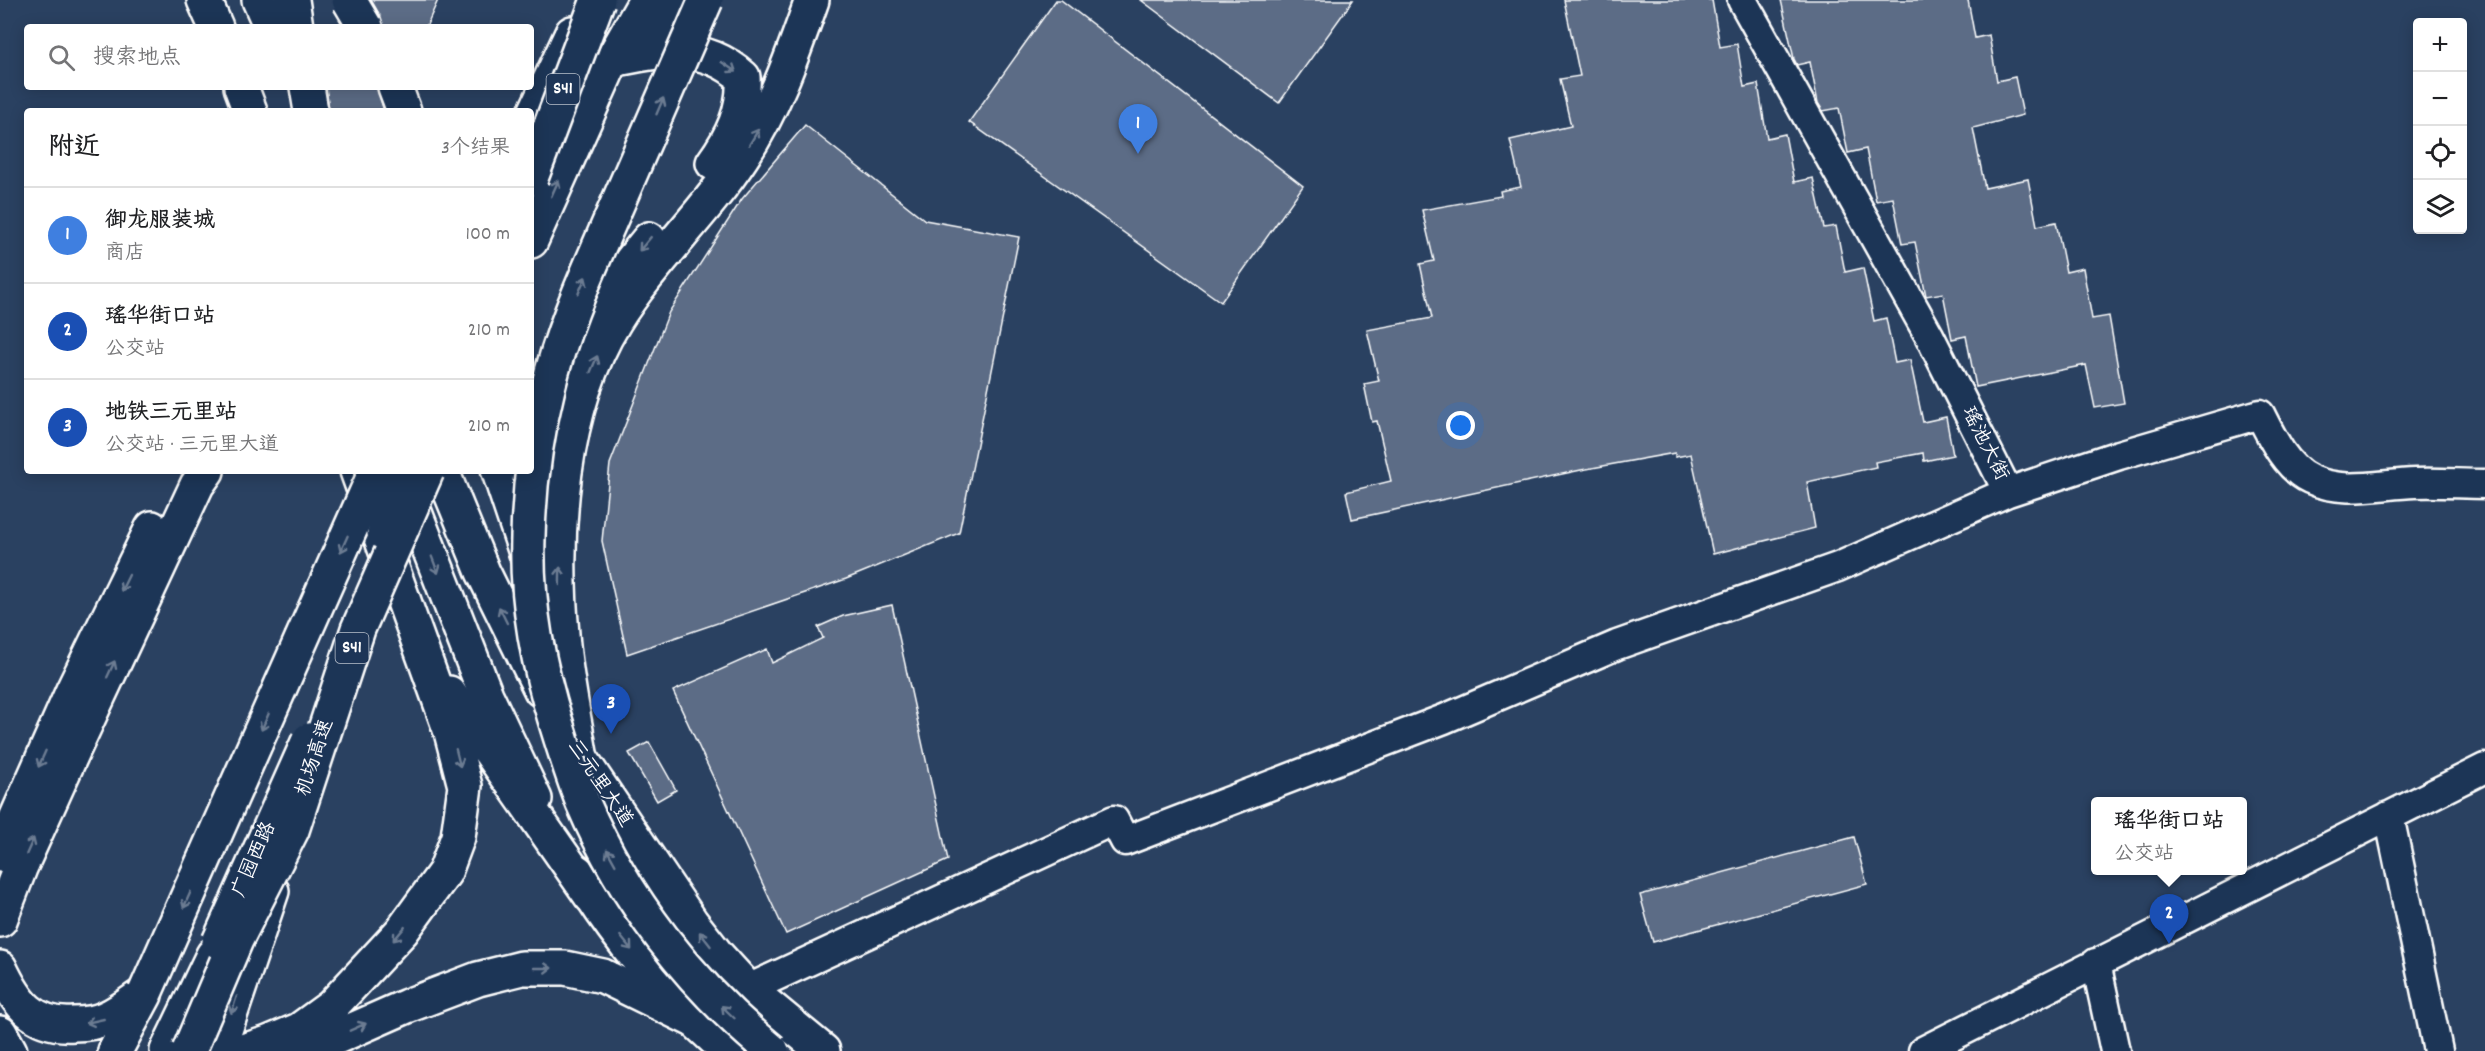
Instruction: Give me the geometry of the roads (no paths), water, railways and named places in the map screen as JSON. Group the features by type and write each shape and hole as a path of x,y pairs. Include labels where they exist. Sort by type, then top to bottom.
{"main road":[{"path":"204,0 215,24"},
{"path":"259,0 270,24"},
{"path":"292,0 296,24"},
{"path":"349,0 363,24"},
{"path":"534,114 588,0"},
{"name":"S41","path":"534,170 598,0"},
{"path":"534,234 612,60 646,0"},
{"path":"612,60 687,0"},
{"path":"534,472 548,386 579,293 706,0"},
{"path":"581,759 562,634 559,590 560,523 566,470 580,403 594,364 614,322 649,273 741,159 758,131 794,51 812,0"},
{"path":"506,474 521,480 534,476 548,458 573,358 600,302 722,151 740,115 744,96 743,77 729,65 712,57 687,51 661,50 612,60"},
{"path":"242,90 249,108"},
{"path":"300,90 309,108"},
{"path":"306,90 310,108"},
{"path":"396,90 403,108"},
{"path":"0,855 73,690 179,474"},
{"path":"0,920 20,867 74,749 197,485 205,474"},
{"path":"350,474 368,503"},
{"path":"243,1051 298,1030 332,1006 402,931 445,872 458,837 465,786 451,732 428,662 358,474"},
{"path":"115,1051 146,993 375,474"},
{"path":"358,629 398,474"},
{"path":"400,474 486,695 538,804 591,896"},
{"name":"机场高速","path":"218,1051 358,629 427,474"},
{"name":"广园西路","path":"166,1051 213,955 427,474"},
{"name":"三元里大道","path":"443,474 476,555 514,638 581,759 692,922 748,989 823,1051"},
{"path":"534,474 528,538 530,598 535,644 547,696 584,805 637,902 684,966 731,1015 772,1051"},
{"path":"428,662 628,946 691,1019 728,1051"},
{"path":"189,1051 236,940 292,830"},
{"path":"0,968 10,988 25,1008 40,1021 64,1025 106,1019 146,993"},
{"path":"305,1051 407,1006 478,979 522,968 565,968 603,976 691,1019"},
{"path":"185,1014 191,1038 205,1051"},
{"path":"0,1033 10,1051"}],"street":[{"name":"瑶池大街","path":"1742,0 1929,335 2008,492 2119,455 2260,414 2281,450 2309,479 2353,489 2415,483 2485,484"},
{"path":"499,474 544,621 581,759"},
{"path":"748,989 1114,820 1125,842 1444,719 1617,645 1838,567 2008,492"},
{"path":"1923,1051 2485,768"},
{"path":"2389,816 2438,1051"},
{"path":"2096,963 2115,1051"}],"place":[{"name":"御龙服装城","path":"1138,154"},
{"name":"地铁三元里站","path":"611,734"},
{"name":"瑶华街口站","path":"2169,944"}]}
